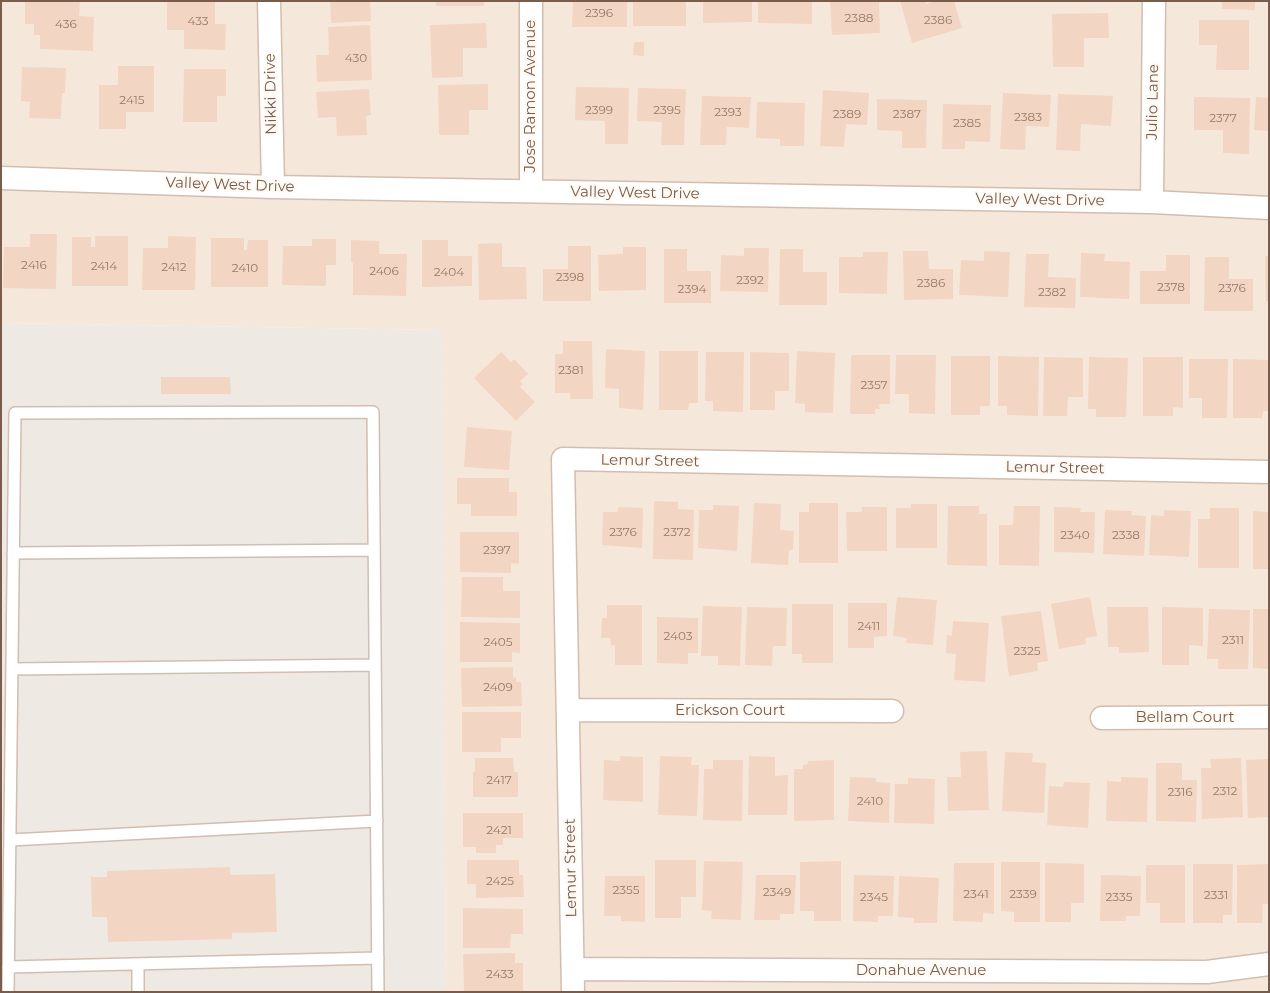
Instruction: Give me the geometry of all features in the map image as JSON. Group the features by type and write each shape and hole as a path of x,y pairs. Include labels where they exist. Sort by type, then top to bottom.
{"street":[{"name":"Nikki Drive","path":"269,1 273,187"},
{"name":"Jose Ramon Avenue","path":"531,1 531,191"},
{"name":"Julio Lane","path":"1152,202 1154,1"},
{"name":"Valley West Drive","path":"1,178 273,187 1152,202 1269,208"},
{"name":"Lemur Street","path":"573,992 563,459 1269,472"},
{"name":"Erickson Court","path":"568,710 892,711"},
{"name":"Bellam Court","path":"1102,718 1269,717"},
{"name":"Donahue Avenue","path":"572,969 1206,972 1269,964"}],"lane":[{"path":"8,992 14,413 373,412 378,992"},
{"path":"13,553 374,550"},
{"path":"12,669 375,665"},
{"path":"10,840 377,822"},
{"path":"8,967 378,958"},
{"path":"138,964 138,992"}],"shaded area":[{"path":"1,1 1269,1 1269,992 446,992 441,330 1,323"},
{"path":"1,323 442,330 446,992 1,992"}],"building":[{"path":"25,1 80,1 79,16 94,17 93,51 40,49 40,35 34,35 34,24 25,24"},
{"path":"167,1 215,1 215,24 226,24 225,50 184,49 184,30 167,30"},
{"path":"330,1 370,1 371,21 331,23"},
{"path":"436,1 484,1 484,6 436,6"},
{"path":"573,1 627,1 627,27 572,27"},
{"path":"633,1 686,1 686,26 633,26"},
{"path":"703,1 752,1 752,22 703,23"},
{"path":"758,1 812,1 812,24 758,23"},
{"path":"830,1 879,2 880,33 832,35"},
{"path":"900,1 925,1 926,4 936,1 954,1 962,28 912,43"},
{"path":"1222,1 1255,1 1255,10 1222,9"},
{"path":"1108,13 1109,38 1084,38 1084,67 1053,67 1052,14"},
{"path":"1199,20 1249,20 1249,70 1216,70 1217,45 1199,45"},
{"path":"486,23 487,48 463,48 463,77 432,78 430,25"},
{"path":"370,25 372,80 317,82 316,55 329,55 328,27"},
{"path":"634,42 644,42 644,56 633,55"},
{"path":"118,66 154,66 154,112 126,112 126,129 99,129 99,85 118,85"},
{"path":"22,67 66,68 65,93 62,93 61,119 29,118 30,102 21,101"},
{"path":"184,69 226,69 226,96 217,96 217,122 183,122"},
{"path":"488,84 488,110 469,110 469,135 439,135 438,85"},
{"path":"576,87 629,88 628,144 605,144 605,121 575,120"},
{"path":"638,88 686,89 684,145 661,145 662,122 637,121"},
{"path":"369,89 371,115 366,116 367,135 337,136 336,117 318,118 316,92"},
{"path":"823,90 869,93 867,125 846,124 844,147 820,146"},
{"path":"1003,93 1051,95 1049,127 1026,126 1025,150 1000,149"},
{"path":"1058,94 1113,96 1111,126 1081,124 1080,151 1056,150"},
{"path":"702,96 751,97 749,128 727,127 726,145 700,145"},
{"path":"1194,97 1250,98 1249,154 1223,153 1223,130 1194,130"},
{"path":"1256,97 1269,98 1269,131 1254,130"},
{"path":"877,99 927,100 926,148 902,148 902,131 877,130"},
{"path":"757,102 805,103 804,146 780,146 780,139 756,138"},
{"path":"943,104 991,105 990,142 965,141 965,149 942,149"},
{"path":"30,234 57,234 56,289 3,288 4,247 30,247"},
{"path":"95,236 128,236 128,286 72,286 72,237 91,237 91,247 95,247"},
{"path":"168,236 196,237 195,290 142,290 143,248 168,248"},
{"path":"211,238 244,238 244,250 247,250 248,240 268,240 268,287 211,287"},
{"path":"312,239 336,239 336,265 326,265 326,286 282,285 283,246 312,246"},
{"path":"351,240 379,241 379,254 407,254 406,296 353,295"},
{"path":"422,240 448,240 448,256 472,256 472,286 422,287"},
{"path":"502,243 502,267 526,267 527,299 479,300 478,244"},
{"path":"568,246 591,246 591,301 543,301 543,269 568,269"},
{"path":"623,247 646,247 646,290 599,291 598,255 623,254"},
{"path":"744,248 769,248 768,292 720,291 721,255 744,256"},
{"path":"664,249 687,249 687,271 711,271 711,303 664,303"},
{"path":"780,249 803,249 803,272 827,272 827,305 779,305"},
{"path":"903,251 928,251 929,269 953,269 953,299 904,300"},
{"path":"984,251 1010,252 1008,297 959,295 961,260 984,261"},
{"path":"863,252 888,252 887,294 839,293 839,257 863,257"},
{"path":"1081,253 1105,254 1104,261 1130,262 1129,299 1080,297"},
{"path":"1026,254 1049,254 1048,277 1076,278 1075,308 1024,307"},
{"path":"1166,255 1190,255 1190,304 1140,304 1140,271 1166,271"},
{"path":"1265,256 1269,256 1269,301 1266,301"},
{"path":"1205,257 1229,257 1229,279 1253,279 1253,311 1204,311"},
{"path":"563,341 592,341 593,399 570,399 570,393 555,393 555,354 563,354"},
{"path":"606,349 645,351 643,410 619,408 619,389 605,388"},
{"path":"659,351 698,351 698,403 689,403 688,410 659,410"},
{"path":"797,351 835,353 833,413 805,412 805,404 795,403"},
{"path":"501,352 511,362 514,359 528,374 520,381 523,384 520,387 535,402 516,421 474,378"},
{"path":"706,352 744,352 743,412 713,411 713,401 705,401"},
{"path":"750,352 789,353 789,391 775,391 775,410 750,410"},
{"path":"851,355 890,355 890,404 879,404 880,409 875,409 875,414 850,414"},
{"path":"896,355 936,355 935,414 909,413 909,394 895,394"},
{"path":"951,356 990,356 990,406 980,406 980,415 951,415"},
{"path":"998,356 1039,357 1038,416 1007,415 1007,406 998,406"},
{"path":"1044,357 1083,358 1083,397 1068,397 1067,416 1043,416"},
{"path":"1089,357 1128,358 1126,417 1096,417 1096,409 1088,409"},
{"path":"1143,357 1183,357 1183,408 1173,407 1173,416 1143,416"},
{"path":"1189,359 1228,359 1227,418 1202,418 1202,398 1189,398"},
{"path":"1233,359 1269,360 1269,411 1263,411 1262,418 1233,418"},
{"path":"161,377 230,377 231,394 161,394"},
{"path":"467,427 512,431 509,470 464,467"},
{"path":"457,478 509,478 509,492 517,492 517,516 471,516 471,504 457,504"},
{"path":"654,501 678,502 678,509 694,510 693,560 653,559"},
{"path":"754,503 781,504 780,530 794,531 793,550 789,550 788,565 751,563"},
{"path":"809,503 838,503 838,563 799,563 799,512 809,512"},
{"path":"911,504 937,504 937,548 896,548 896,508 911,508"},
{"path":"713,505 739,506 737,551 698,548 699,510 713,510"},
{"path":"948,506 979,506 979,514 987,514 987,566 947,565"},
{"path":"1014,506 1040,506 1039,566 999,565 999,525 1013,525"},
{"path":"618,507 643,508 642,548 602,545 603,512 618,512"},
{"path":"862,507 887,507 887,551 847,551 846,512 862,512"},
{"path":"1054,507 1081,508 1080,512 1095,512 1094,553 1054,552"},
{"path":"1210,508 1239,508 1239,568 1198,568 1198,519 1210,519"},
{"path":"1105,510 1132,511 1131,515 1146,516 1144,556 1103,554"},
{"path":"1164,510 1191,511 1189,557 1149,555 1151,515 1164,516"},
{"path":"1253,511 1269,512 1269,569 1253,569"},
{"path":"460,532 519,532 519,564 511,563 511,573 460,572"},
{"path":"462,577 503,577 503,591 520,591 520,618 461,617"},
{"path":"897,597 937,600 933,645 906,643 907,638 893,636"},
{"path":"1090,597 1097,636 1085,638 1086,644 1059,649 1051,604"},
{"path":"848,603 887,603 887,636 874,637 874,648 848,648"},
{"path":"792,604 833,604 833,663 802,663 802,654 792,654"},
{"path":"607,605 642,605 642,665 615,665 615,645 611,646 610,638 601,638 602,618 607,618"},
{"path":"703,606 742,607 740,666 718,665 718,656 701,656"},
{"path":"747,607 787,608 786,646 773,646 772,666 745,665"},
{"path":"1107,607 1148,607 1149,652 1119,653 1119,647 1108,647"},
{"path":"1162,607 1203,608 1203,646 1189,645 1189,665 1162,665"},
{"path":"1209,609 1250,610 1248,669 1218,669 1218,659 1207,659"},
{"path":"1253,609 1269,609 1269,669 1253,668"},
{"path":"1041,611 1048,661 1037,663 1038,671 1009,676 1001,616"},
{"path":"657,617 698,618 698,653 688,653 688,664 657,663"},
{"path":"953,621 989,623 985,682 954,680 956,654 946,653 947,635 952,636"},
{"path":"460,622 520,623 520,653 512,652 512,662 460,662"},
{"path":"513,667 513,678 516,677 516,682 521,682 522,706 462,707 461,668"},
{"path":"462,712 521,712 521,738 501,738 501,752 462,752"},
{"path":"987,751 989,810 948,811 947,777 961,777 960,752"},
{"path":"1005,752 1033,753 1032,762 1046,763 1044,813 1002,811"},
{"path":"620,756 643,757 643,802 603,800 604,760 620,761"},
{"path":"660,756 692,757 691,765 699,765 697,816 658,815"},
{"path":"749,756 775,757 775,776 788,775 787,815 748,815"},
{"path":"475,758 513,758 514,772 518,772 518,797 473,797"},
{"path":"1241,758 1243,817 1202,819 1201,768 1211,768 1210,759"},
{"path":"1269,759 1269,817 1248,818 1246,760"},
{"path":"713,760 743,760 742,821 703,820 704,769 713,769"},
{"path":"834,760 834,820 794,821 794,769 803,769 803,765 808,764 808,761"},
{"path":"1156,763 1182,763 1182,780 1197,780 1196,822 1156,821"},
{"path":"850,777 876,778 876,782 890,783 889,823 848,821"},
{"path":"1121,777 1148,778 1147,822 1106,821 1107,781 1121,782"},
{"path":"908,778 935,779 934,824 894,823 895,784 908,784"},
{"path":"1064,782 1090,783 1088,828 1047,825 1049,786 1063,787"},
{"path":"463,813 523,813 523,838 503,838 503,845 496,845 496,853 476,853 476,847 463,847"},
{"path":"467,860 519,860 519,875 523,875 524,897 476,898 476,884 467,884"},
{"path":"655,860 696,860 696,897 681,897 681,918 655,918"},
{"path":"704,861 743,862 741,920 711,919 712,911 702,910"},
{"path":"841,861 841,921 814,921 814,911 800,911 800,862"},
{"path":"1001,862 1040,862 1040,922 1014,922 1014,912 1001,911"},
{"path":"954,863 994,863 994,914 983,913 983,922 953,921"},
{"path":"1045,863 1084,864 1084,903 1071,903 1071,922 1045,922"},
{"path":"1193,864 1233,864 1232,915 1223,915 1223,923 1193,923"},
{"path":"1269,864 1269,904 1263,904 1262,923 1237,923 1237,865"},
{"path":"1146,865 1185,865 1185,923 1160,923 1160,903 1146,903"},
{"path":"230,867 230,875 275,874 277,932 232,933 232,939 108,942 107,917 92,917 91,877 107,877 107,871"},
{"path":"756,875 796,875 794,914 780,914 780,920 754,920"},
{"path":"854,875 894,876 893,916 878,916 878,922 853,921"},
{"path":"1101,875 1141,876 1140,916 1126,916 1126,921 1100,921"},
{"path":"605,876 645,876 645,922 621,921 621,916 604,916"},
{"path":"899,876 939,878 937,923 914,923 914,918 898,917"},
{"path":"463,908 523,909 523,934 511,934 510,948 463,948"},
{"path":"515,953 515,963 523,963 523,992 464,992 463,954"}]}
